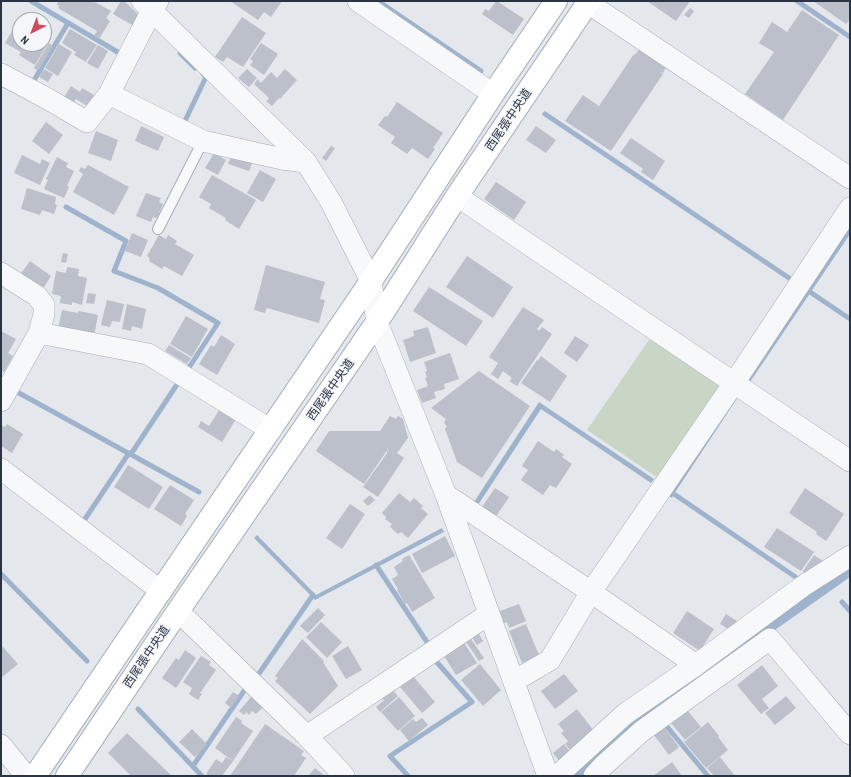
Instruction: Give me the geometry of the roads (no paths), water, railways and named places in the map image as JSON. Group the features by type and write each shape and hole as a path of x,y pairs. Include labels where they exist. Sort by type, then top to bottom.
{"main road":[{"path":"35,776 271,430 556,1"},
{"name":"西尾張中央道","path":"67,776 178,611 377,322 457,196 589,2"}],"street":[{"path":"358,1 493,94"},
{"path":"589,2 850,178"},
{"path":"1,74 87,122 109,94 150,4 306,162 331,202 371,281 377,322 446,495 548,776"},
{"path":"109,94 203,141 282,159 306,162"},
{"path":"457,196 850,460"},
{"path":"514,682 550,660 591,592 734,383 850,208"},
{"path":"1,273 38,296 44,305 44,314 39,333 1,401"},
{"path":"39,333 148,354 271,430"},
{"path":"1,469 161,591"},
{"path":"446,495 591,592 696,665"},
{"path":"557,776 626,714 696,665 803,586 850,556"},
{"path":"178,611 306,736 344,776"},
{"path":"306,736 489,614"},
{"path":"594,776 642,731 770,639 850,734"},
{"path":"1,745 26,776"}],"lane":[{"path":"158,229 203,141"}],"water":[{"path":"850,222 850,234 750,382 744,378"},
{"path":"732,394 738,397 672,498 665,494"},
{"path":"539,402 654,479 651,483 541,409 478,505 474,502"},
{"path":"442,528 444,532 315,600 254,538 257,535 316,595"},
{"path":"850,564 850,577 639,726 586,776 570,776 632,718"}],"waterway":[{"path":"31,1 121,54"},
{"path":"378,1 481,71"},
{"path":"797,1 850,37"},
{"path":"33,82 68,23"},
{"path":"180,53 195,68"},
{"path":"181,122 184,123 206,77 203,74"},
{"path":"545,114 795,282"},
{"path":"66,207 126,241 114,271 158,288 218,323 188,369"},
{"path":"810,292 850,319"},
{"path":"131,454 178,383"},
{"path":"19,393 199,492"},
{"path":"83,522 129,453"},
{"path":"674,494 797,578"},
{"path":"376,565 429,645"},
{"path":"1,574 87,661"},
{"path":"258,675 313,595"},
{"path":"842,602 850,611"},
{"path":"408,776 390,756 472,702 434,659"},
{"path":"193,766 246,688"},
{"path":"138,709 202,776"},
{"path":"668,728 708,776"}]}
